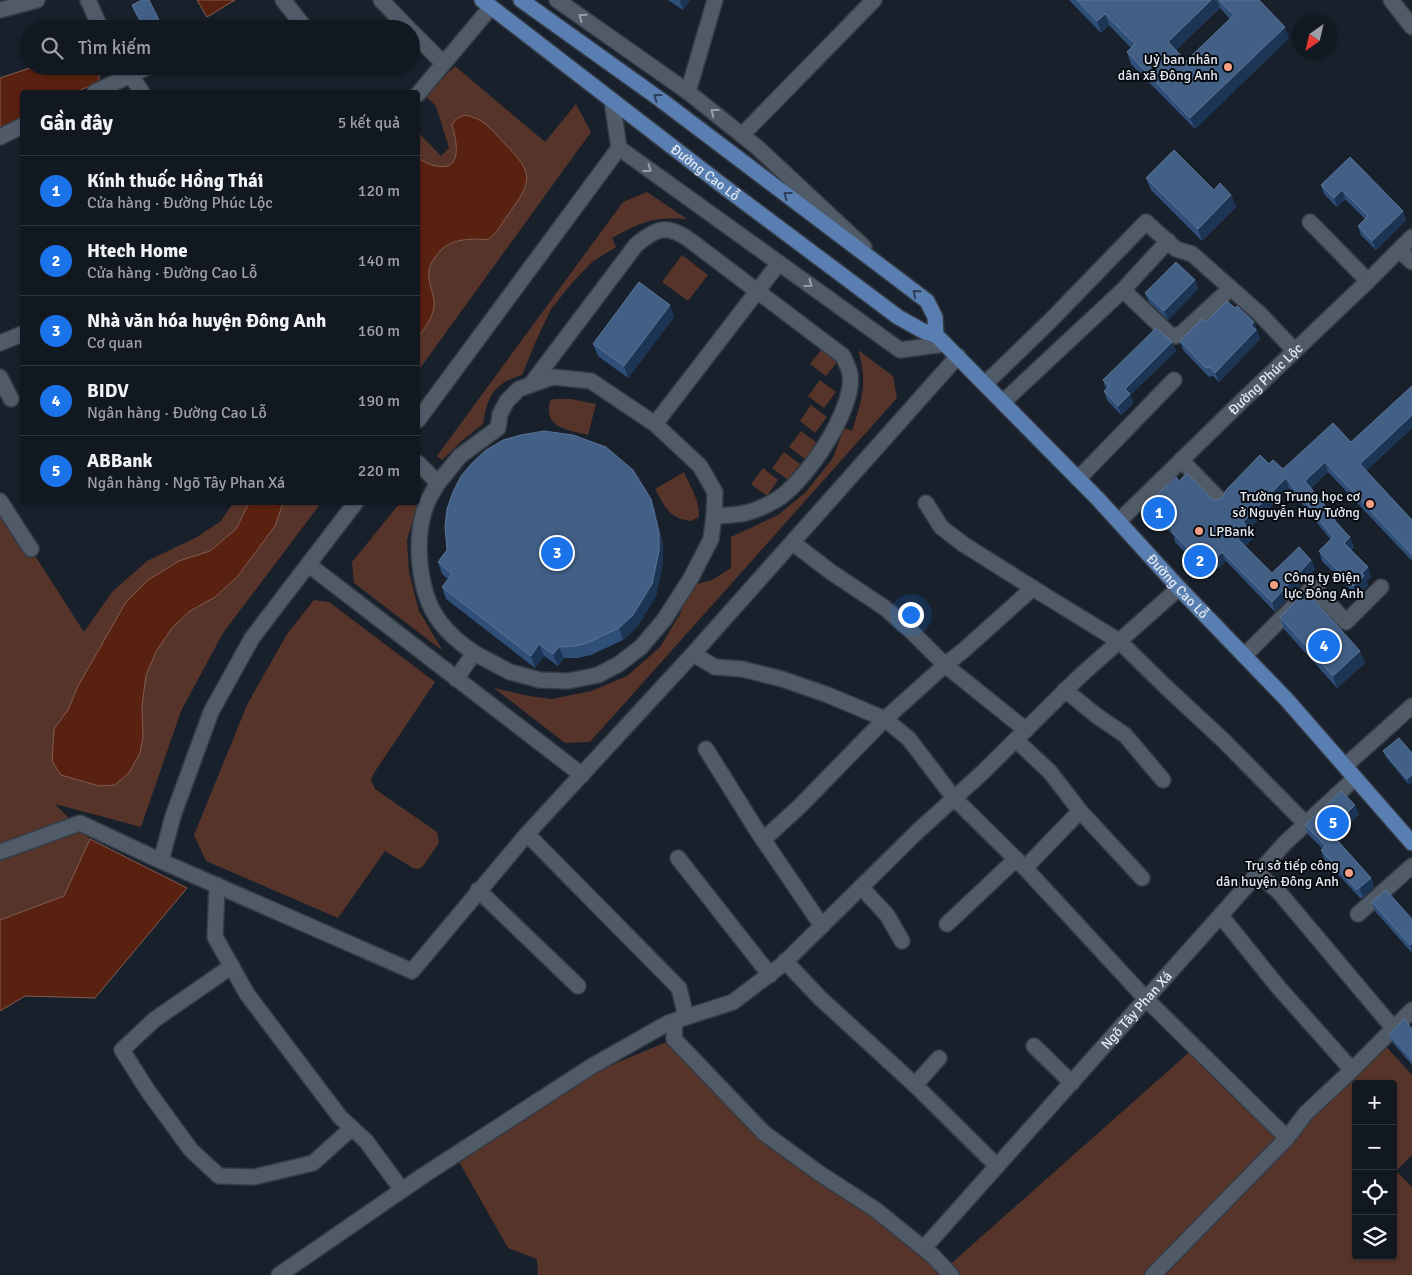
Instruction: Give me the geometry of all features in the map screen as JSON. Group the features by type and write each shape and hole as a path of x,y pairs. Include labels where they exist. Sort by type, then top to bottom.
{"main road":[{"path":"522,0 612,65 927,301 935,317 940,339"},
{"name":"Đường Cao Lỗ","path":"486,3 612,101 898,317 940,339 1119,521 1179,588 1286,700 1412,844"}],"street":[{"path":"0,10 37,0"},
{"path":"88,0 97,20"},
{"path":"283,0 299,20"},
{"path":"381,0 400,20"},
{"path":"557,0 688,92 742,134 807,192 892,274"},
{"path":"688,92 715,0"},
{"path":"742,134 874,0"},
{"path":"1391,0 1412,26"},
{"path":"420,91 486,3"},
{"path":"420,40 442,62"},
{"path":"612,65 624,47"},
{"path":"98,90 121,75"},
{"path":"130,75 141,90"},
{"path":"420,417 619,148 612,101"},
{"path":"0,137 20,129"},
{"path":"619,148 900,350 940,339"},
{"path":"985,384 1051,320 1146,222 1176,249 1192,254 1260,314 1294,350"},
{"path":"1310,222 1368,281"},
{"path":"532,383 636,245 648,234 657,231 668,229 679,232 843,356 850,374 848,395 843,412 832,433 794,486 778,499 742,515 714,516"},
{"name":"Đường Phúc Lộc","path":"1119,521 1294,350 1368,281 1412,236"},
{"path":"1003,402 1123,290 1168,241"},
{"path":"1399,250 1412,262"},
{"path":"656,424 779,262"},
{"path":"1123,290 1169,334 1176,336 1182,333 1231,288"},
{"path":"0,343 20,335"},
{"path":"0,852 80,823 161,861 412,971 478,890 527,834 693,654 958,356"},
{"path":"0,377 11,399"},
{"path":"553,377 591,381 656,424 700,466 715,492 714,516 712,539 691,578 664,620 641,647 619,664 598,675 568,681 540,680 510,672 474,653 460,643 440,621 431,604 420,571 420,534 426,504 438,483 460,456 498,428 500,414 507,401 519,389 553,377"},
{"path":"1078,479 1174,380"},
{"path":"1181,460 1219,501"},
{"path":"420,465 438,483"},
{"path":"0,501 31,549"},
{"path":"926,503 941,527 963,544 1120,641 1223,740 1306,824"},
{"path":"161,861 173,816 210,712 252,638 309,566 354,505"},
{"path":"793,543 831,572 885,608 1021,735 1080,811 1142,878"},
{"path":"309,566 582,775"},
{"path":"1244,656 1313,587 1346,622 1381,587"},
{"path":"764,840 885,719 1033,588"},
{"path":"279,1275 402,1190 592,1066 681,1019 733,1002 770,975 918,831 982,773 1065,690 1179,588"},
{"path":"456,679 474,653"},
{"path":"693,654 715,667 750,671 828,694 885,719 909,739 954,798 1020,864 1146,999 1287,1138"},
{"path":"1065,690 1097,716 1125,735 1163,780"},
{"path":"1345,766 1412,706"},
{"path":"706,749 822,926"},
{"name":"Ngõ Tây Phan Xá","path":"924,1248 1285,843 1355,778"},
{"path":"947,924 1020,864 1080,811"},
{"path":"527,834 679,988 681,1019 674,1039 764,1133 819,1173 876,1210 924,1248 952,1275"},
{"path":"678,858 770,975"},
{"path":"1358,914 1412,866"},
{"path":"1258,874 1278,891 1394,1029"},
{"path":"217,885 215,937 247,994 340,1117 366,1141 402,1190"},
{"path":"861,887 887,915 902,941"},
{"path":"478,890 578,986"},
{"path":"1220,916 1279,988 1352,1070"},
{"path":"785,961 820,998 915,1085 997,1166"},
{"path":"232,966 154,1020 122,1050 148,1091 191,1150 219,1176 254,1177 314,1163 352,1128"},
{"path":"1153,1275 1287,1138 1306,1113 1412,1010"},
{"path":"1034,1046 1072,1083"},
{"path":"915,1085 940,1058"}],"shaded area":[{"path":"197,0 235,0 207,17"},
{"path":"455,66 545,142 576,104 591,132 420,368 420,134 441,156 449,148 436,106 426,96"},
{"path":"20,71 20,75 99,75 99,82 81,90 20,90 20,118 0,128 0,78"},
{"path":"464,115 470,116 486,124 521,162 527,178 526,185 516,204 494,235 487,239 456,241 446,246 436,255 429,274 434,307 428,323 420,334 420,160 442,167 454,161 456,148 452,125 456,119"},
{"path":"647,192 687,219 665,219 648,222 612,238 616,247 592,262 551,309 522,375 504,382 493,392 487,405 483,424 442,460 437,456 623,202"},
{"path":"682,255 708,275 688,301 662,282"},
{"path":"822,349 838,361 826,376 810,364"},
{"path":"858,350 893,376 897,398 590,742 565,743 494,688 552,699 591,691 627,676 660,647 680,614 690,586 712,580 731,568 731,537 778,515 806,492 833,458 844,428 852,431 859,410 863,382 863,372"},
{"path":"820,380 836,392 824,408 808,396"},
{"path":"554,399 571,399 596,404 588,435 565,429 554,422 550,417 549,410 550,401"},
{"path":"811,405 827,417 815,433 800,421"},
{"path":"801,431 817,443 805,459 789,447"},
{"path":"784,452 800,464 788,480 772,468"},
{"path":"763,468 778,480 767,496 751,484"},
{"path":"684,472 699,511 699,517 691,521 672,515 655,489"},
{"path":"0,501 84,632 112,592 147,561 197,537 221,521 232,505 319,505 223,633 181,711 141,827 55,804 90,839 64,896 0,920"},
{"path":"248,505 282,505 275,526 237,577 215,597 190,611 172,628 157,650 146,675 142,706 143,737 140,753 129,773 115,785 99,786 61,775 52,761 54,729 68,710 78,686 126,602 148,580 179,561 210,551 236,529"},
{"path":"398,505 418,505 407,540 409,572 419,611 443,651 354,583 352,562"},
{"path":"314,600 329,602 435,682 371,780 375,789 437,832 439,843 419,869 413,868 385,851 338,918 206,861 194,835 247,705 287,634"},
{"path":"90,839 187,888 95,998 25,996 0,1011 0,920 64,896"},
{"path":"674,1039 764,1133 945,1269 1194,1048 1287,1138 1381,1041 1412,1075 1412,1155 1397,1170 1397,1080 1352,1080 1352,1260 1397,1260 1397,1172 1412,1187 1412,1275 538,1275 537,1259 508,1248 455,1155 565,1084"}],"building":[{"path":"142,0 149,0 159,20 140,20 132,5"},
{"name":"Uỷ ban nhân dân xã Đông Anh","path":"1077,0 1211,0 1168,42 1186,61 1234,15 1219,0 1259,0 1285,27 1190,118 1127,52 1135,44 1105,14 1097,21"},
{"path":"1174,150 1214,190 1220,183 1231,195 1198,229 1146,178"},
{"path":"1350,157 1403,211 1372,241 1358,226 1368,216 1342,190 1334,198 1321,185"},
{"path":"1176,262 1195,280 1164,311 1145,293"},
{"path":"639,282 670,305 624,366 593,344"},
{"path":"1227,301 1235,308 1237,306 1254,322 1251,325 1256,330 1215,373 1210,367 1206,368 1180,341 1202,319 1206,322"},
{"path":"1156,328 1172,342 1125,389 1130,394 1118,406 1104,391 1109,386 1103,380"},
{"path":"1412,386 1412,415 1360,464 1412,520 1412,555 1325,462 1305,481 1335,518 1333,519 1350,537 1344,543 1368,567 1362,573 1364,576 1353,586 1319,551 1333,537 1286,478 1243,522 1249,528 1238,539 1272,573 1299,547 1311,560 1272,602 1222,552 1215,559 1204,548 1195,556 1148,503 1176,477 1179,481 1187,473 1210,497 1214,500 1219,499 1223,497 1226,490 1260,455 1269,464 1273,460 1283,469 1333,423 1351,442"},
{"path":"544,431 573,435 606,447 633,470 651,499 659,533 659,551 652,584 633,615 619,628 587,643 559,647 553,654 539,644 531,656 442,587 452,574 438,562 447,550 445,526 447,509 461,476 486,450 503,440"},
{"path":"1306,591 1360,651 1333,676 1280,617"},
{"path":"1399,738 1412,753 1412,775 1407,779 1383,751"},
{"path":"1341,791 1355,805 1329,831 1371,878 1356,889 1321,850 1326,846 1305,825"},
{"path":"1386,890 1412,919 1412,943 1410,945 1372,902"},
{"path":"1404,1019 1412,1029 1412,1060 1389,1034"}],"place":[{"name":"Uỷ ban nhân dân xã Đông Anh","path":"1228,67"},
{"name":"Trường Trung học cơ sở Nguyễn Huy Tưởng","path":"1370,504"},
{"name":"Kính thuốc Hồng Thái","path":"1159,513"},
{"name":"LPBank","path":"1199,531"},
{"name":"Nhà văn hóa huyện Đông Anh","path":"557,553"},
{"name":"Htech Home","path":"1200,561"},
{"name":"Công ty Điện lực Đông Anh","path":"1274,585"},
{"name":"BIDV","path":"1324,646"},
{"name":"ABBank","path":"1333,823"},
{"name":"Trụ sở tiếp công dân huyện Đông Anh","path":"1349,873"}]}
